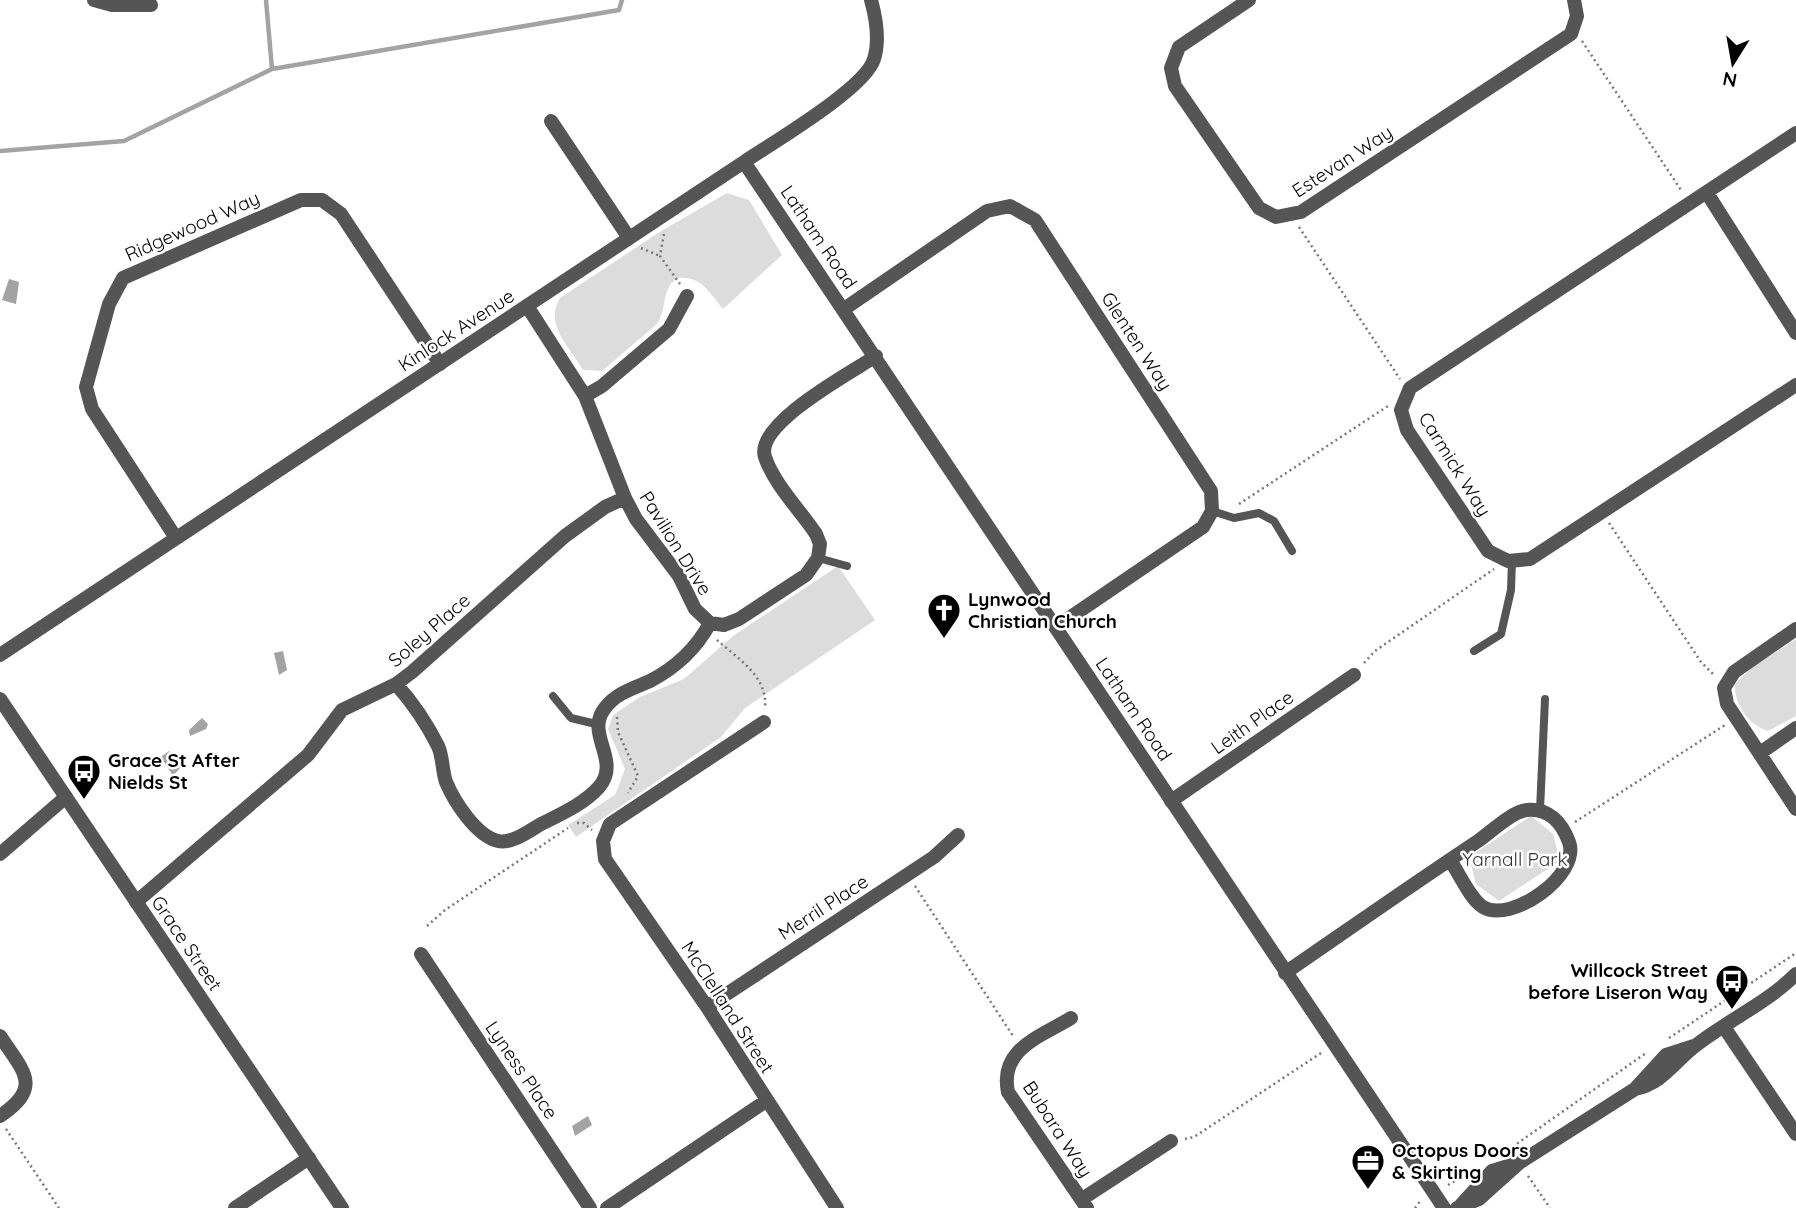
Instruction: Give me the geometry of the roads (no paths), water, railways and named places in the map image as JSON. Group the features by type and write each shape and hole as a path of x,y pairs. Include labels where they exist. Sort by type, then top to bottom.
{"street":[{"path":"94,0 112,5 151,5"},
{"name":"Kinlock Avenue","path":"0,654 744,162 853,86 874,60 877,30 871,0"},
{"name":"Estevan Way","path":"1249,0 1179,47 1171,68 1175,86 1259,208 1276,217 1292,215 1571,32 1577,16 1574,0"},
{"path":"551,121 629,238"},
{"name":"Carmick Way","path":"1506,559 1488,551 1407,430 1401,410 1410,388 1796,134"},
{"name":"Latham Road","path":"744,162 1444,1208"},
{"path":"1707,193 1796,332"},
{"name":"Ridgewood Way","path":"176,538 92,409 86,387 109,304 123,278 301,200 323,200 341,214 439,364"},
{"name":"Glenten Way","path":"844,309 987,211 1010,206 1027,215 1035,220 1211,491 1212,511"},
{"path":"585,396 602,386 669,329 687,296"},
{"name":"Pavilion Drive","path":"527,306 585,396 625,498 655,547 680,576 695,609 710,623 724,625 739,619 806,575 818,558"},
{"path":"818,558 820,544 816,534 771,469 764,447 773,429 793,411 876,356"},
{"path":"1506,559 1530,559 1796,384"},
{"name":"Soley Place","path":"136,902 309,755 342,709 396,684 565,536 605,508 625,498"},
{"path":"1056,627 1203,527 1212,511"},
{"path":"396,684 437,745 445,779 454,797 486,835 499,841 514,839 574,807 600,786 608,771 606,753 596,724 605,707 627,689 675,665 696,648 710,623"},
{"path":"1796,629 1734,672 1724,688 1727,704 1796,809"},
{"name":"Leith Place","path":"1171,801 1354,675"},
{"name":"Grace Street","path":"0,699 342,1208"},
{"name":"McClelland Street","path":"764,722 608,830 603,841 605,859 707,1007 837,1208"},
{"path":"1760,753 1796,728"},
{"path":"0,855 66,797"},
{"path":"1285,973 1523,810 1540,810 1555,817 1570,843 1571,861 1564,875 1513,910 1498,912 1482,906 1450,860"},
{"name":"Merril Place","path":"707,1007 934,857 958,835"},
{"name":"Lyness Place","path":"421,954 590,1208"},
{"path":"1458,1207 1479,1199 1519,1163 1635,1089 1652,1085 1694,1046 1789,987 1796,974"},
{"name":"Bubara Way","path":"1071,1018 1020,1049 1006,1067 1008,1092 1084,1204"},
{"path":"1724,1027 1796,1134"},
{"path":"0,1036 23,1071 26,1088 19,1103 1,1120"},
{"path":"607,1208 766,1101"},
{"path":"1084,1204 1171,1141"},
{"path":"235,1208 309,1158"}],"lane":[{"path":"1212,511 1234,518 1259,513 1274,522 1293,551"},
{"path":"818,558 847,566"},
{"path":"1474,651 1501,634 1511,590 1506,559"},
{"path":"553,695 571,718 596,724"},
{"path":"1540,810 1545,699"}],"waterway":[{"path":"266,0 272,69"},
{"path":"0,151 124,141 272,69 619,10 622,0"}],"place":[{"name":"Lynwood Christian Church","path":"944,640"},
{"name":"Grace St After Nields St","path":"84,801"},
{"name":"Willcock Street before Liseron Way","path":"1732,1011"},
{"name":"Octopus Doors & Skirting","path":"1368,1191"}],"park label":[{"name":"Yarnall Park","path":"1515,859"}]}
